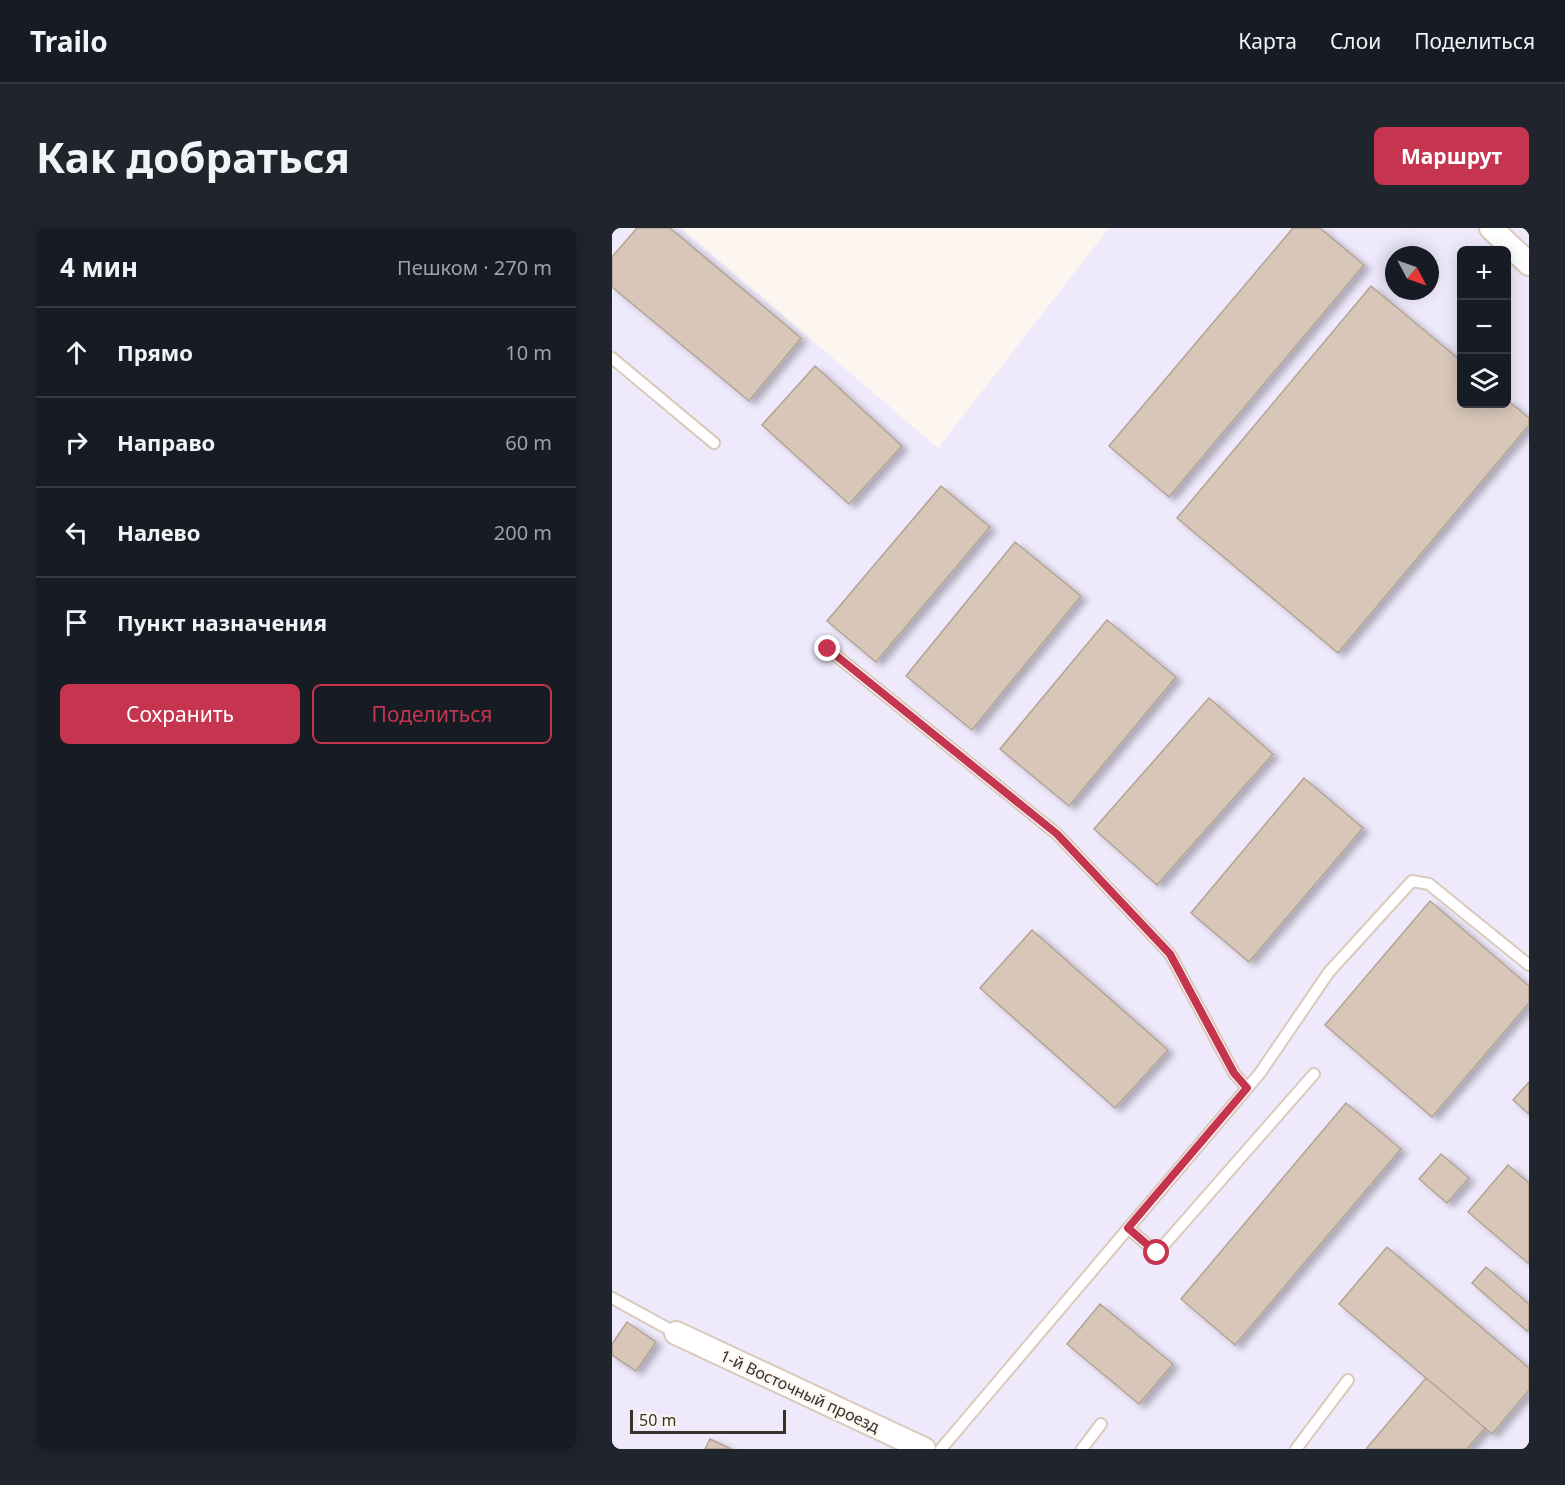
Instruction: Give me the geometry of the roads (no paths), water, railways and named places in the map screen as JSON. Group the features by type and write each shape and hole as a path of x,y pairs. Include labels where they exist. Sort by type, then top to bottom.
{"street":[{"path":"1491,228 1529,264"},
{"name":"1-й Восточный проезд","path":"676,1333 924,1449"}],"lane":[{"path":"612,358 714,443"},
{"path":"828,649 1057,834 1170,954 1234,1073 1247,1088"},
{"path":"941,1449 1260,1073 1329,972 1412,881 1429,884 1529,965"},
{"path":"1128,1228 1157,1253 1314,1074"},
{"path":"612,1298 676,1333"},
{"path":"1296,1449 1347,1380"},
{"path":"1083,1449 1101,1424"}]}
